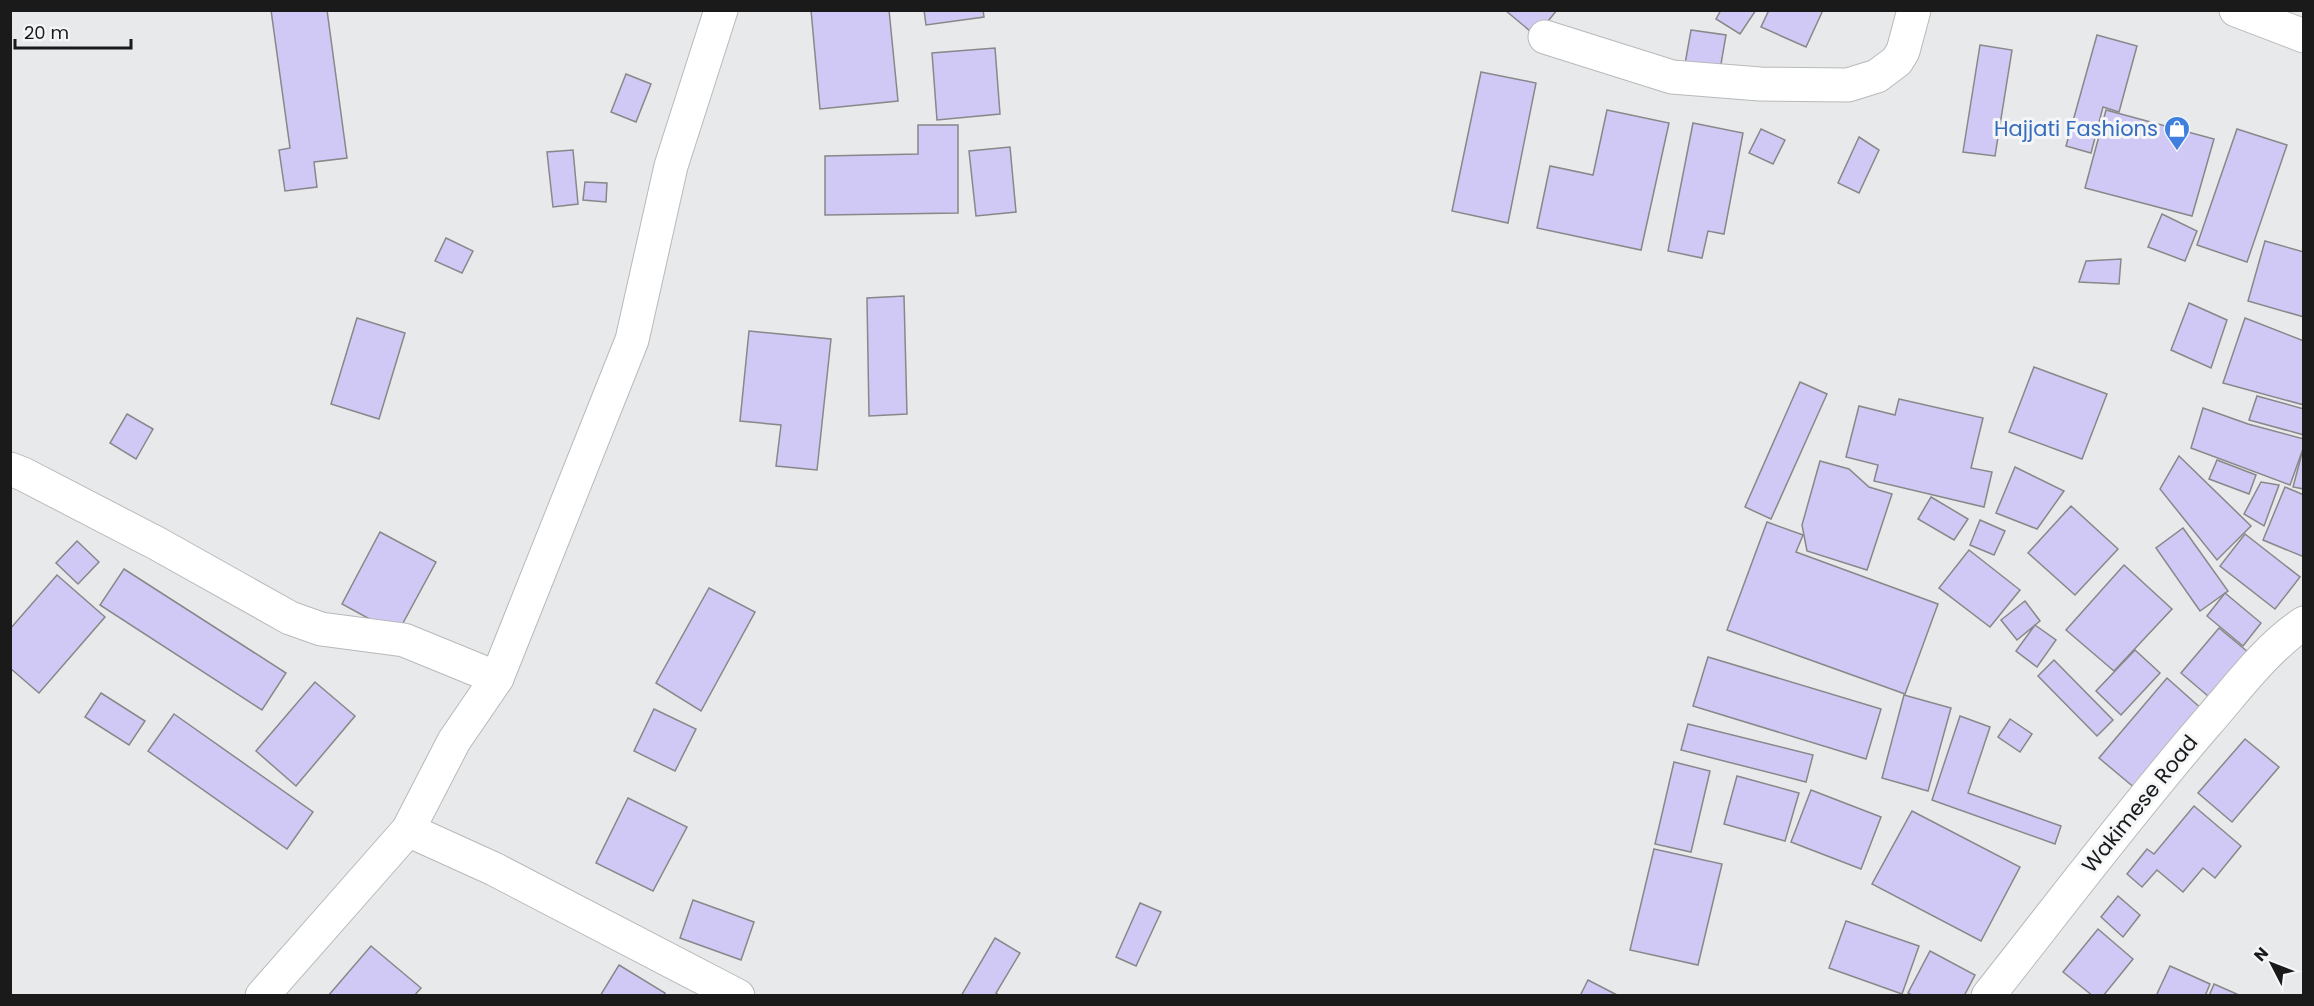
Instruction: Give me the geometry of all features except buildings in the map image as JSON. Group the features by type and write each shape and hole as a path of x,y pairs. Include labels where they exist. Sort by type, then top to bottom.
{"street":[{"path":"262,996 408,830 454,741 497,678 632,340 671,165 719,23 721,10"},
{"path":"1545,37 1672,78 1760,84 1848,85 1877,76 1897,61 1903,51 1914,10"},
{"path":"2236,10 2304,36"},
{"path":"10,469 158,544 290,618 321,629 404,640 497,678"},
{"name":"Wakimese Road","path":"1988,996 2166,771 2251,672 2289,633 2304,623"},
{"path":"408,830 494,869 738,996"}],"place":[{"name":"Hajjati Fashions","path":"2177,152"}]}
